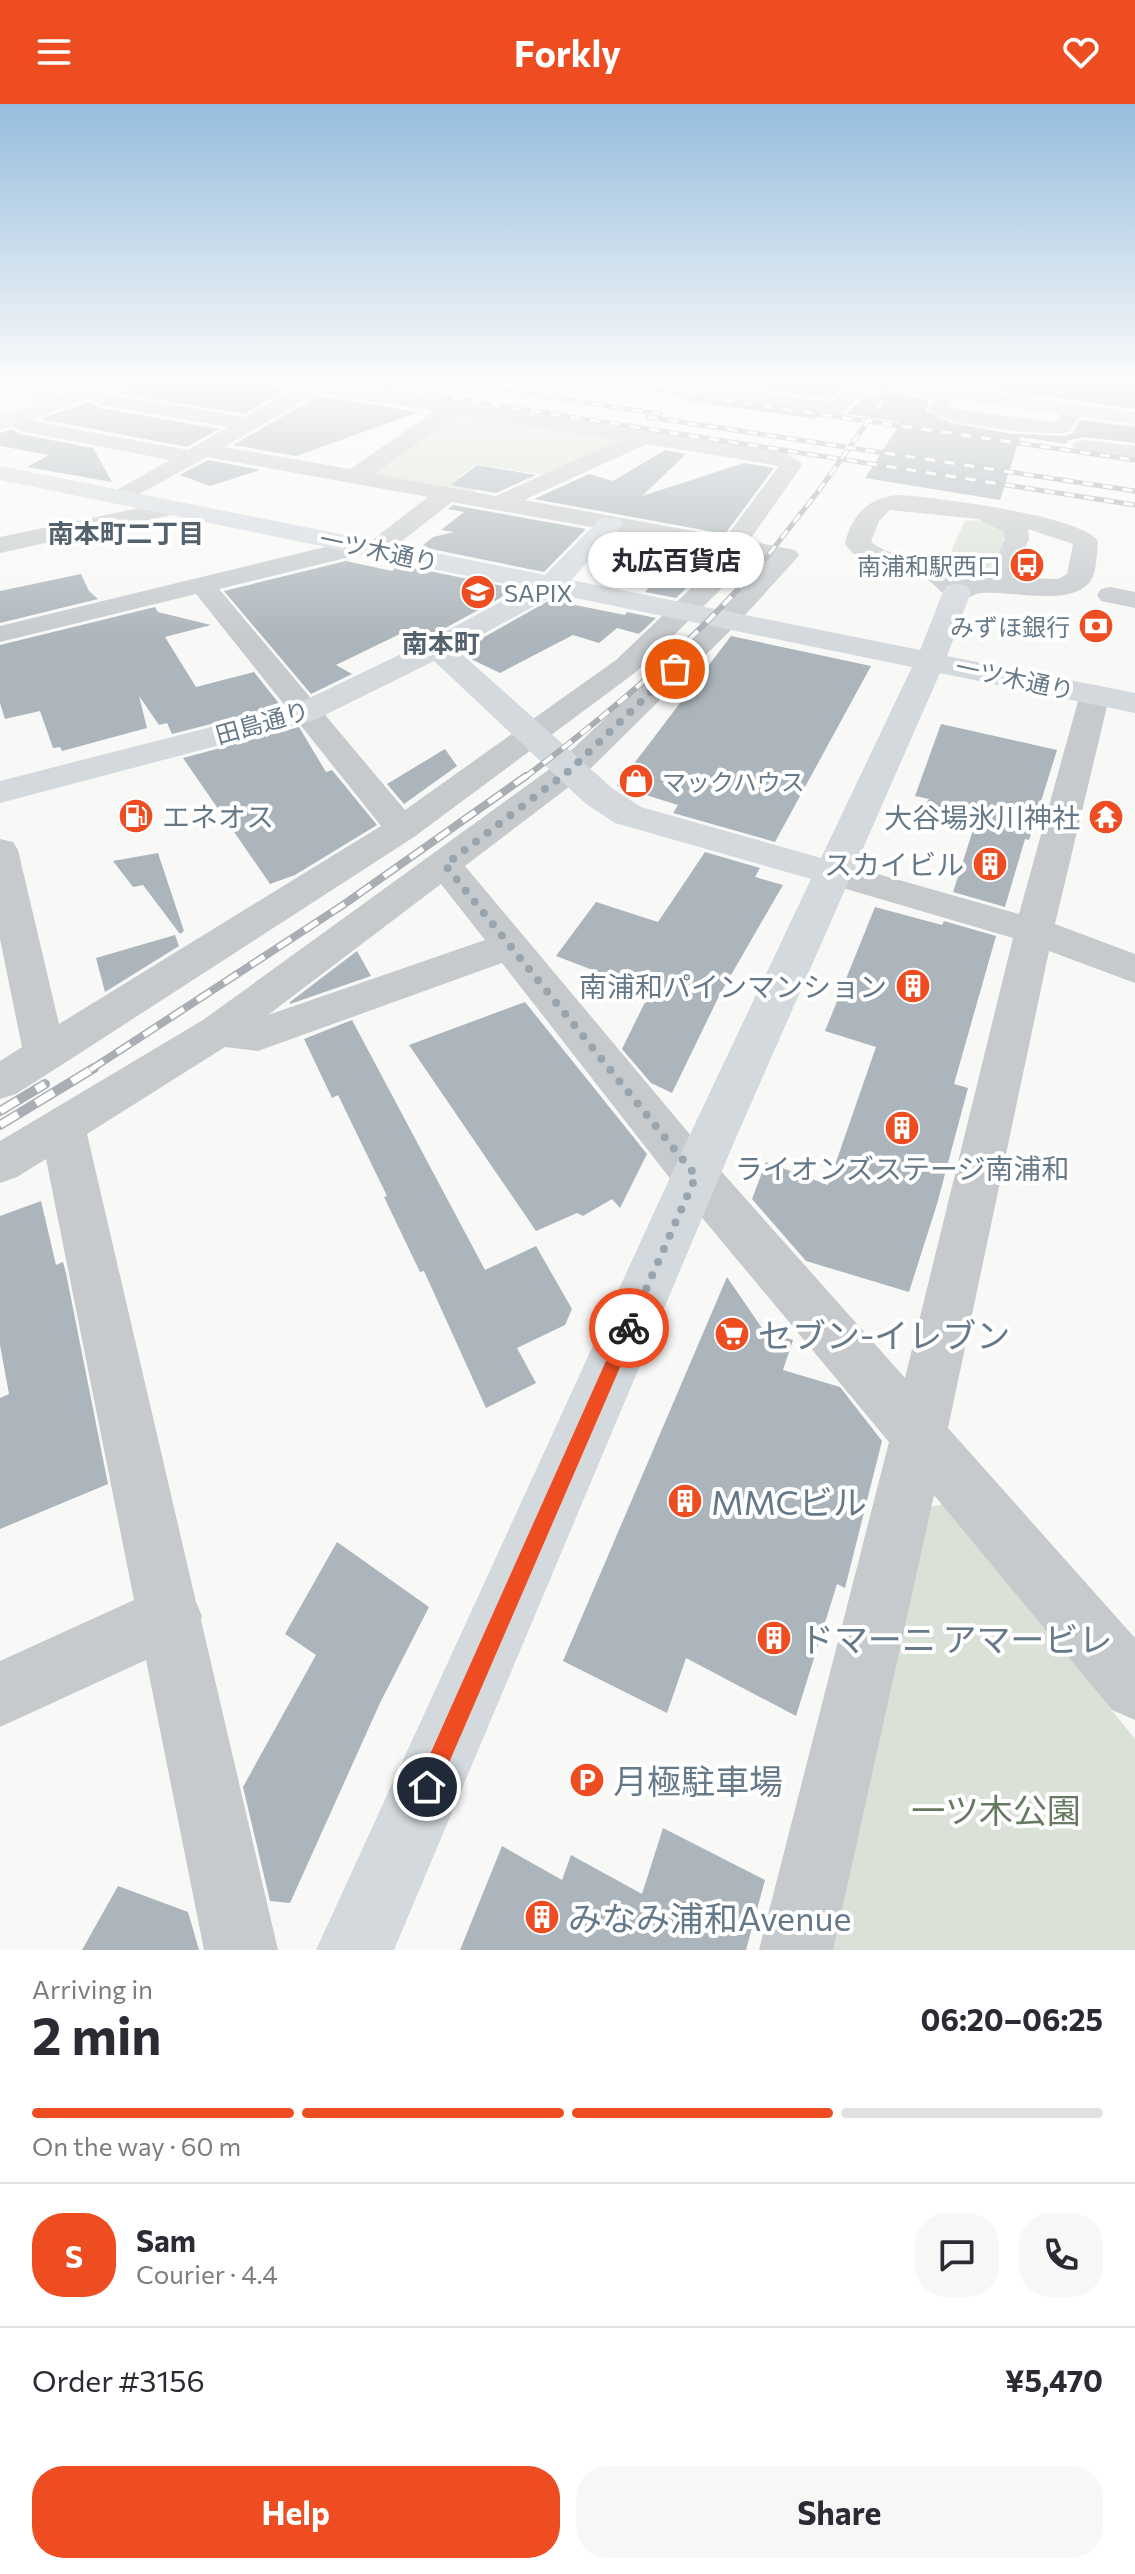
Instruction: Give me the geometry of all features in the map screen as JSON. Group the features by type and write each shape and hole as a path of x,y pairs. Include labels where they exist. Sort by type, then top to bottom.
{"street":[{"path":"121,497 171,469"},
{"path":"0,1164 218,1031 570,770 727,618 786,555 301,469"},
{"path":"354,477 365,469"},
{"path":"499,503 574,469"},
{"path":"0,1082 402,829 626,666 741,546 789,469"},
{"name":"一ツ木通り","path":"0,473 1135,703"},
{"path":"0,634 369,547 447,494"},
{"path":"888,502 908,502 987,515 1069,531 1086,541 1079,578 1073,584 1054,588 1006,584 964,589 930,569 863,549 858,544 858,538 875,509 888,502"},
{"path":"0,545 172,508"},
{"path":"355,1950 696,1176 930,660 964,589 1001,575 1017,539 1016,528 987,515"},
{"path":"964,589 1030,581 1042,576 1053,531 1030,522"},
{"name":"田島通り","path":"0,792 304,713 437,648 550,586 610,523"},
{"path":"202,585 402,829"},
{"path":"437,648 530,736 599,796 628,815 1034,931 1135,969"},
{"path":"796,1950 919,1434 1034,931 1095,694"},
{"path":"0,850 11,951 45,1055"},
{"path":"445,865 696,1176 1135,1687"},
{"path":"218,1031 258,1035 510,946"},
{"path":"62,1126 171,1616 241,1950"},
{"path":"0,1694 171,1616"}],"green space":[{"path":"376,469 469,469 458,477 484,482 472,493 368,475"},
{"path":"509,469 567,469 553,476"},
{"path":"965,521 995,524 1007,532 992,563 979,574 959,572 945,565"},
{"name":"一ツ木公園","path":"945,1504 1135,1739 1135,1950 819,1950 925,1508"}],"building":[{"path":"39,469 105,469 112,482"},
{"path":"191,469 260,470 210,486 180,475"},
{"path":"472,469 501,469 536,475 496,493 451,485"},
{"path":"633,469 670,469 642,496 725,469 773,469 725,534 534,499 589,474 613,481"},
{"path":"871,469 1010,469 1000,500 865,478"},
{"path":"453,505 586,529 544,572 421,547 433,537 454,532 441,530 464,512 448,509"},
{"path":"616,535 713,552 697,573 701,574 676,598 645,592 674,560 605,548"},
{"path":"346,561 392,571 399,565 517,589 427,638 408,630 336,665 352,674 311,694 224,591"},
{"path":"81,574 89,591 98,599 0,623 0,591"},
{"path":"550,600 656,618 639,634 617,628 599,643 573,635 500,673 473,660 461,650"},
{"path":"155,607 158,612 211,625 165,637 196,687 254,672 281,706 172,734 167,723 159,725 139,696 147,728 62,751 60,747 53,748 40,711 5,719 0,703 0,645"},
{"path":"731,636 871,666 775,842 673,813 678,805 617,786"},
{"path":"941,724 1057,750 1005,907 953,892 975,824 931,814 933,809 923,807 929,799 915,796"},
{"path":"299,727 326,772 332,770 377,825 295,875 270,884 183,758"},
{"path":"445,749 457,766 404,804 387,784"},
{"path":"705,852 760,868 755,877 783,885 720,994 672,1093 651,1083 622,1049 650,992 556,956 596,902 658,922"},
{"path":"158,853 184,931 180,934 143,885 133,887 113,861"},
{"path":"875,907 942,925 944,921 996,936 954,1084 968,1088 937,1204 909,1292 806,1261 752,1199 766,1162 828,1185 876,1047 825,1031"},
{"path":"175,935 179,946 105,992 96,958"},
{"path":"357,951 371,976 290,1004 290,1002"},
{"path":"525,1002 647,1154 620,1208 612,1199 583,1216 577,1213 536,1231 409,1045"},
{"path":"352,1020 485,1270 536,1246 572,1309 565,1325 517,1348 536,1383 486,1408 424,1271 420,1272 338,1095 332,1098 304,1039"},
{"path":"41,1201 56,1265 63,1262 66,1273 108,1484 0,1529 0,1398 9,1394 0,1345 0,1216"},
{"path":"727,1277 764,1331 793,1340 783,1370 840,1387 882,1441 845,1588 837,1584 796,1716 686,1658 667,1713 563,1661"},
{"path":"337,1542 429,1607 380,1703 290,1903 270,1901 243,1787 316,1655 285,1634"},
{"path":"663,1828 765,1880 746,1950 460,1950 502,1846 562,1880 571,1855 642,1894"},
{"path":"118,1886 188,1912 199,1950 82,1950"}],"railway":[{"path":"769,554 834,469"},
{"path":"905,469 1135,505"},
{"path":"991,469 1135,491"},
{"path":"524,778 590,727 685,644 771,552"},
{"path":"90,1070 343,905 526,776"},
{"path":"0,1125 94,1068"},
{"path":"0,1111 45,1084"}],"way so far":[{"path":"629,1328 696,1176 445,865 570,770 675,669"}],"place":[{"name":"南浦和駅西口","path":"1027,565"},
{"name":"SAPIX","path":"478,592"},
{"name":"みずほ銀行","path":"1096,626"},
{"name":"丸広百貨店","path":"675,669"},
{"name":"マックハウス","path":"636,781"},
{"name":"エネオス","path":"136,816"},
{"name":"大谷場氷川神社","path":"1106,817"},
{"name":"スカイビル","path":"990,864"},
{"name":"南浦和パインマンション","path":"913,986"},
{"name":"ライオンズステージ南浦和","path":"902,1128"},
{"name":"セブン-イレブン","path":"732,1334"},
{"name":"MMCビル","path":"685,1501"},
{"name":"ドマーニ アマービレ","path":"774,1638"},
{"name":"月極駐車場","path":"587,1780"},
{"name":"みなみ浦和Avenue","path":"542,1917"}],"district":[{"name":"南本町二丁目","path":"126,532"},
{"name":"南本町","path":"441,642"}],"route":[{"path":"427,1787 629,1328"}]}
